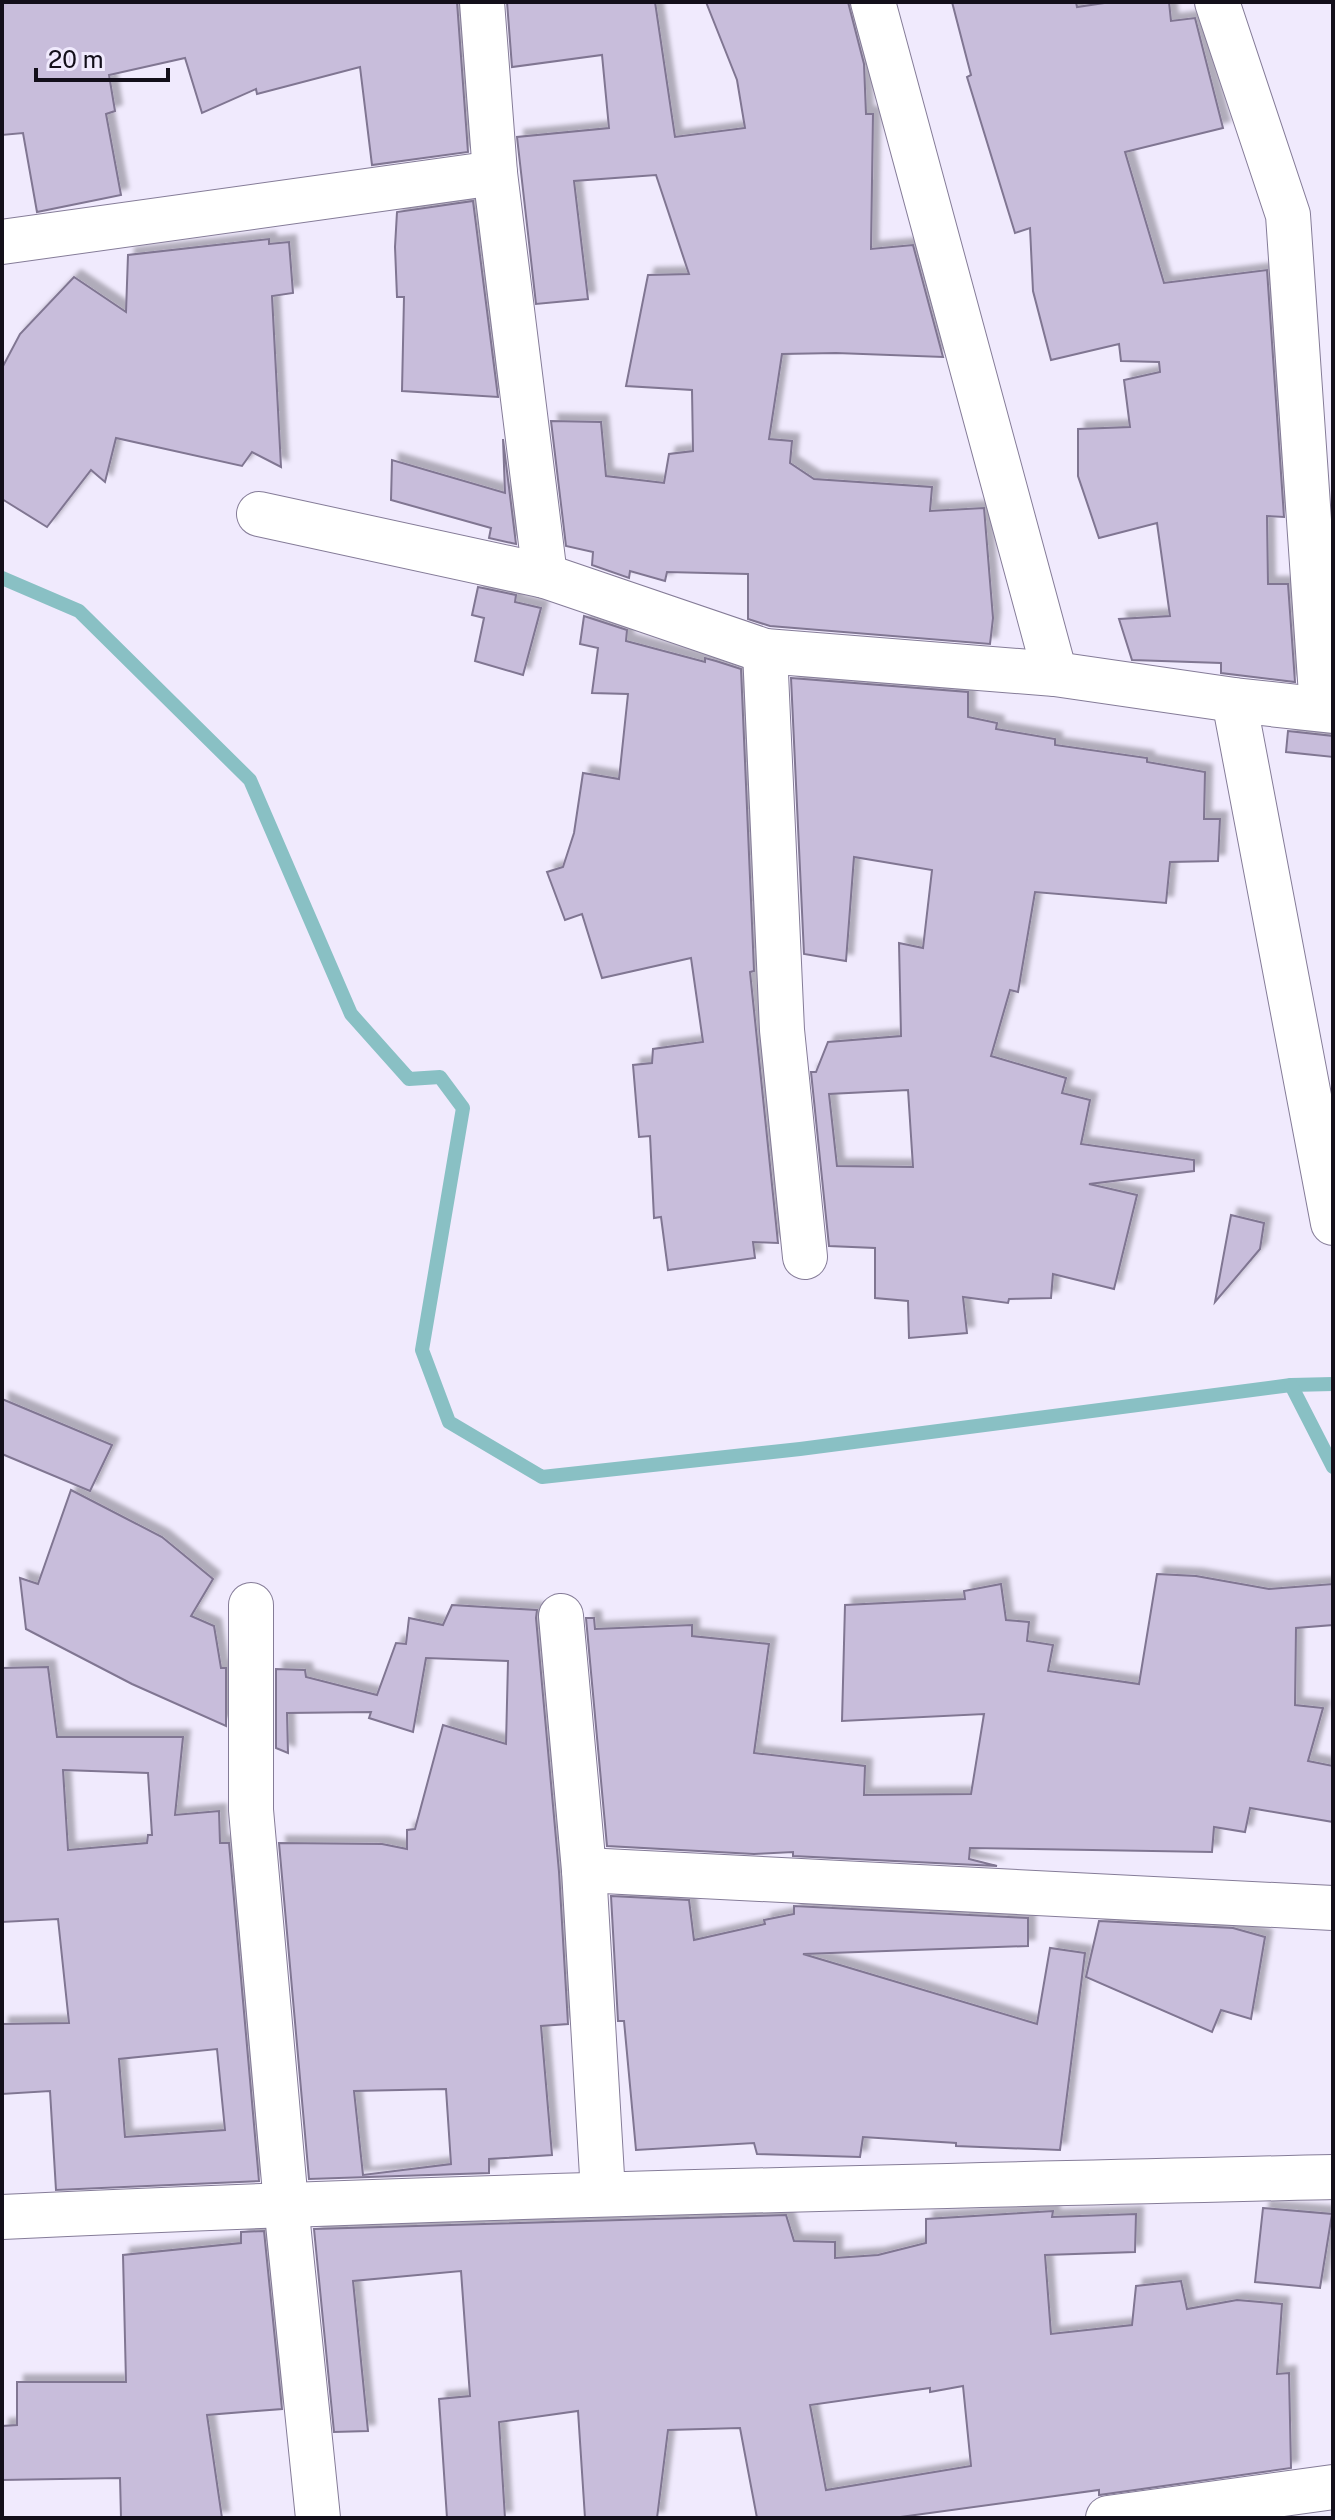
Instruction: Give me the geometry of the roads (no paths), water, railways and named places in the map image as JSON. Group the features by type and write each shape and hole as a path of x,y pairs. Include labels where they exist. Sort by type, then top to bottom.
{"street":[{"path":"482,2 495,173 545,576"},
{"path":"873,2 1055,674"},
{"path":"259,514 545,576 765,651 1055,674 1327,710 1288,215 1217,2"},
{"path":"2,242 495,173"},
{"path":"765,651 782,1030 805,1257"},
{"path":"1234,700 1316,1045 1333,1223"},
{"path":"251,1605 251,1810 318,2518"},
{"path":"561,1616 584,1870 603,2193"},
{"path":"584,1870 1333,1908"},
{"path":"2,2217 603,2193 1333,2177"},
{"path":"1108,2518 1333,2487"}],"waterway":[{"path":"2,578 79,611 250,780 351,1014 409,1079 440,1077 463,1108 422,1350 449,1422 542,1477 800,1449 1291,1385 1333,1384"},
{"path":"1291,1385 1333,1467"}]}
